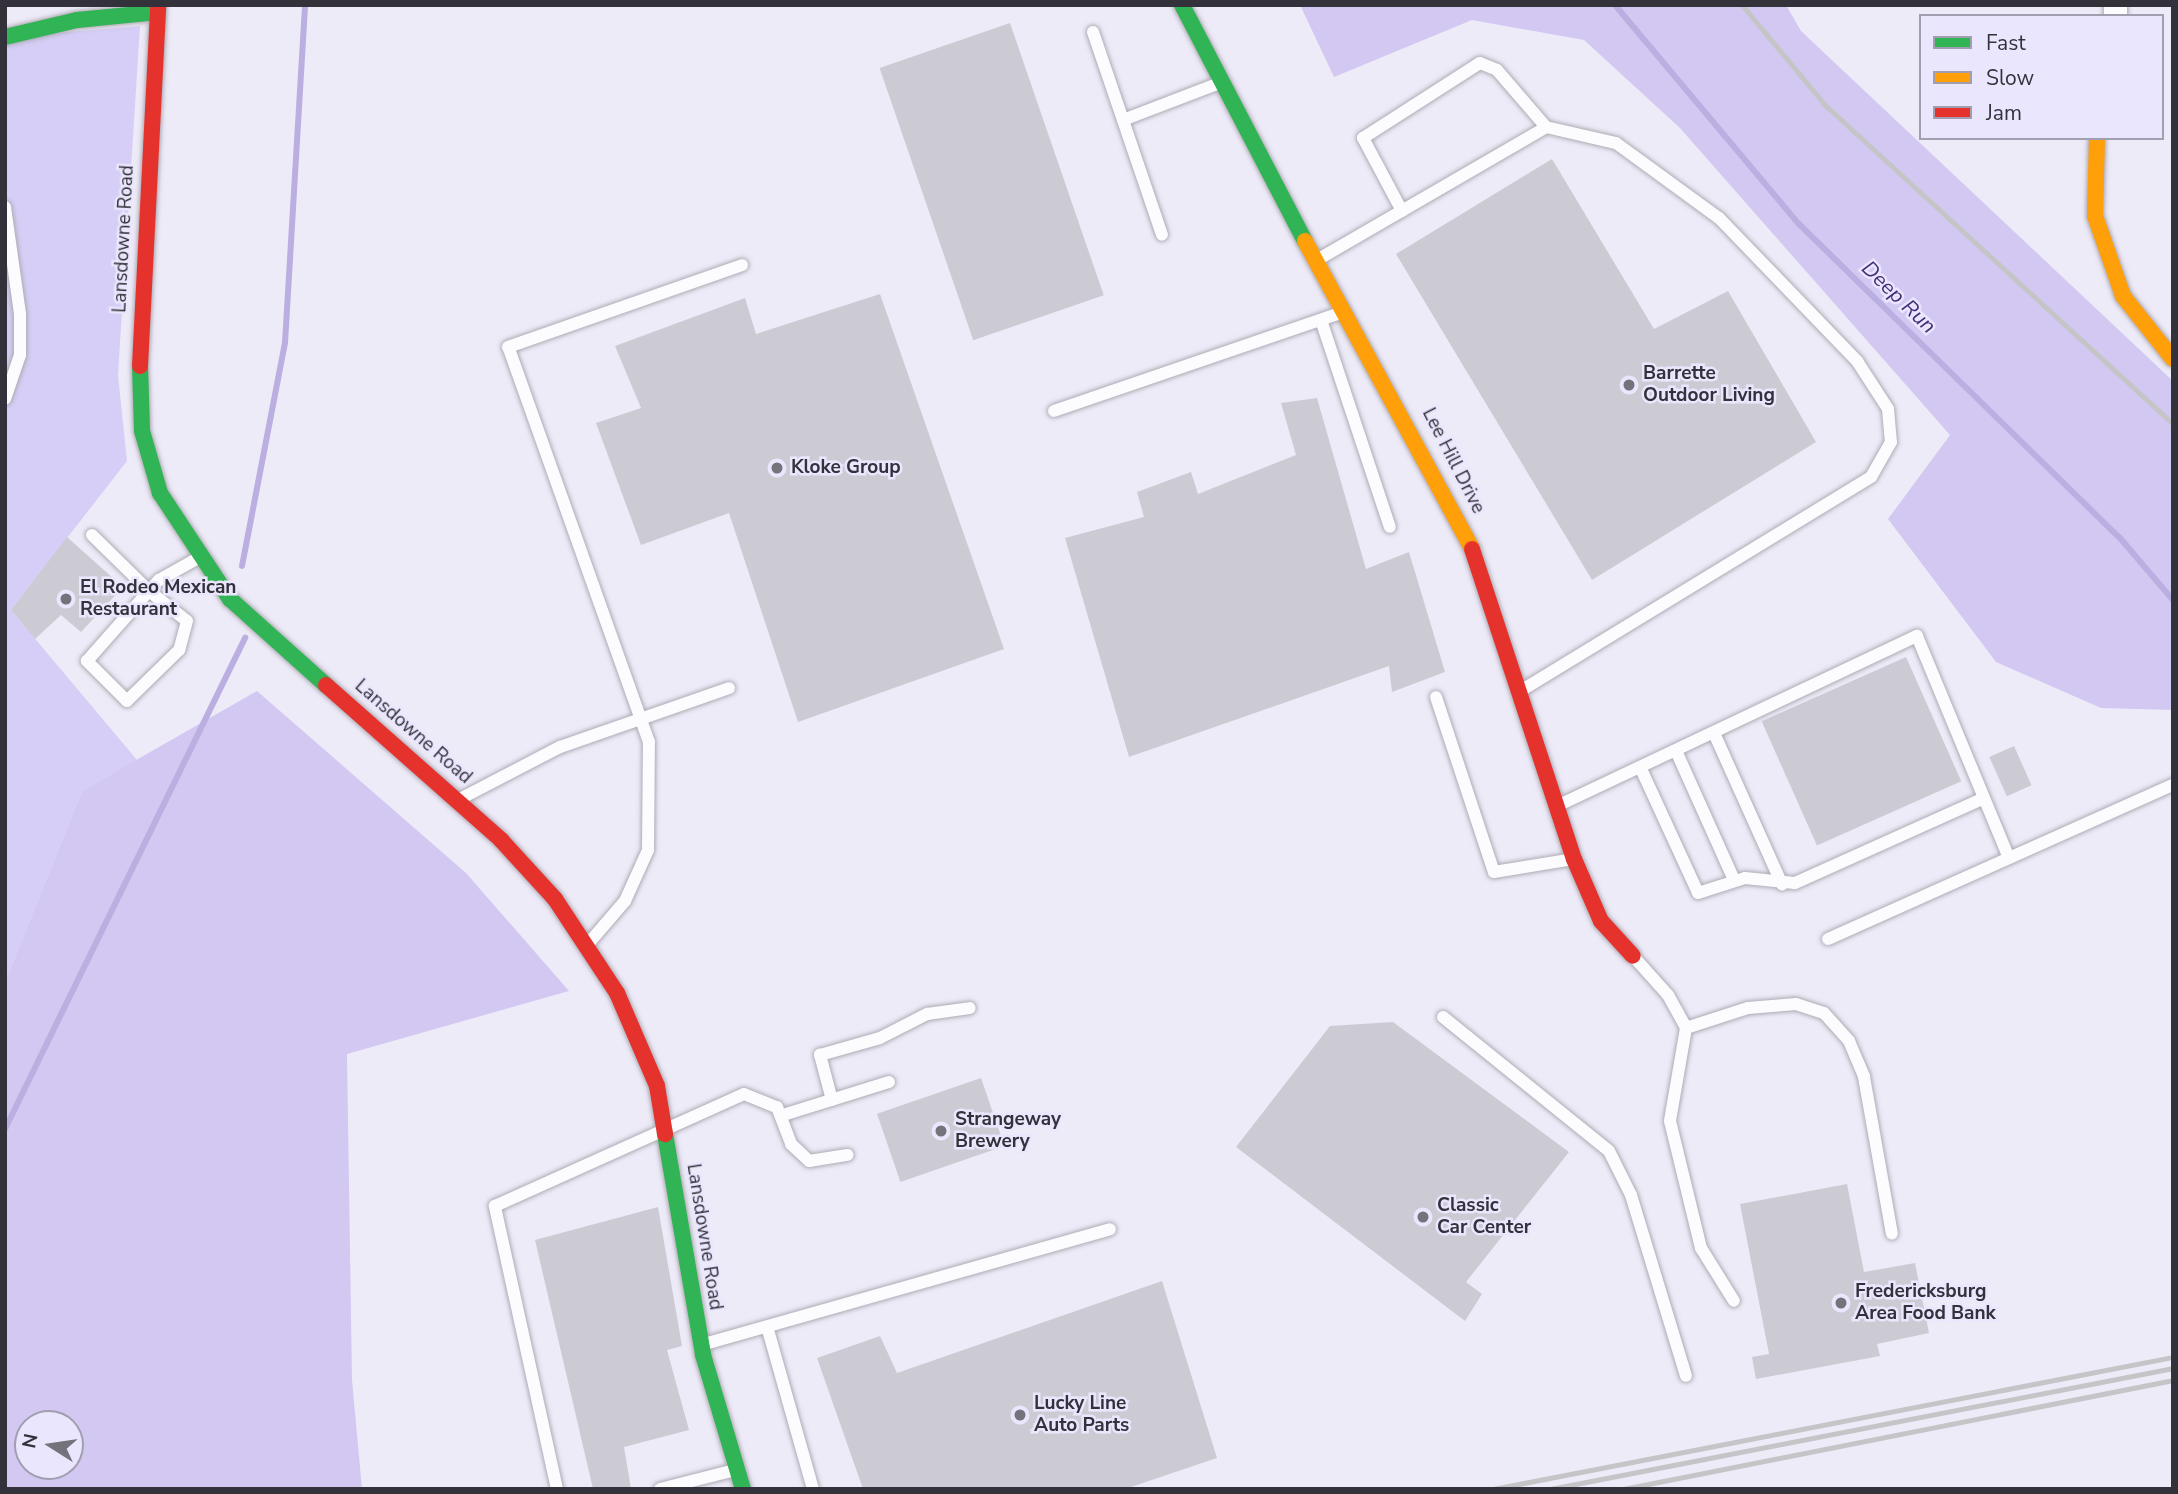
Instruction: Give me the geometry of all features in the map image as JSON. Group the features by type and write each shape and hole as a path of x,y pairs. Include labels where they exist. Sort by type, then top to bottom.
{"main road":[{"name":"Lee Hill Drive","path":"1182,5 1220,83 1454,505 1523,690 1574,859 1601,921 1633,956"},
{"path":"5,37 77,20 158,9"},
{"name":"Lansdowne Road","path":"158,9 140,404 157,483 198,558 230,599 458,800 546,889 588,944 639,1039 666,1127 701,1346 743,1489"},
{"path":"2097,140 2095,216 2123,296 2173,359"}],"lane":[{"path":"1093,32 1162,235"},
{"path":"1402,211 1363,138 1480,63 1497,70 1546,127 1616,143 1719,218 1857,361 1888,409 1891,442 1871,477 1523,690"},
{"path":"1123,120 1220,83"},
{"path":"1317,261 1546,127"},
{"path":"5,207 20,314 20,355 5,400"},
{"path":"588,944 625,901 648,850 653,782 645,718 508,347 742,265"},
{"path":"1054,411 1346,311"},
{"path":"1321,320 1390,527"},
{"path":"92,535 149,591 187,621 178,650 127,701 87,661 149,591 198,558"},
{"path":"1559,805 1642,771 1714,733 1917,636 2009,858"},
{"path":"458,800 560,747 729,688"},
{"path":"1436,697 1494,872 1574,859"},
{"path":"1714,733 1782,884"},
{"path":"1676,754 1734,880"},
{"path":"1642,771 1698,893 1734,880 1782,884 1984,798"},
{"path":"1828,939 2173,785"},
{"path":"1633,956 1668,995 1686,1028 1670,1121 1701,1248 1734,1301"},
{"path":"1686,1028 1748,1008 1797,1004 1824,1013 1849,1041 1864,1077 1892,1234"},
{"path":"832,1100 820,1055 880,1038 927,1014 970,1008"},
{"path":"1443,1017 1609,1151 1631,1195 1686,1376"},
{"path":"783,1115 889,1082"},
{"path":"556,1489 495,1206 606,1160 666,1127 744,1094 769,1100 783,1115 791,1144 809,1161 848,1155"},
{"path":"701,1346 768,1330 1110,1229"},
{"path":"768,1330 813,1489"},
{"path":"660,1489 737,1470"}],"shaded area":[{"path":"1300,5 1786,5 1801,31 2173,381 2173,710 2101,708 1996,662 1888,519 1950,435 1680,128 1584,40 1472,20 1334,77"},
{"path":"140,26 118,375 127,461 11,610 137,760 82,791 5,982 5,37"},
{"path":"257,691 466,873 569,991 347,1054 352,1380 362,1489 5,1489 5,982 82,791"}],"building":[{"path":"1010,23 1104,295 973,340 880,68"},
{"name":"Barrette Outdoor Living","path":"1552,159 1654,329 1728,291 1816,442 1592,580 1396,254"},
{"name":"Kloke Group","path":"880,294 1004,649 798,722 729,513 641,545 596,423 641,408 615,346 745,298 756,334"},
{"path":"1317,398 1366,569 1409,552 1445,672 1392,692 1389,666 1129,757 1065,538 1144,517 1137,492 1191,472 1198,494 1296,455 1281,403"},
{"name":"El Rodeo Mexican Restaurant","path":"67,537 123,587 81,632 61,615 35,639 11,610"},
{"path":"1906,657 1961,781 1817,846 1762,721"},
{"path":"2014,746 2031,785 2007,796 1989,757"},
{"name":"Classic Car Center","path":"1393,1022 1569,1152 1466,1282 1482,1294 1465,1321 1236,1147 1330,1026"},
{"name":"Strangeway Brewery","path":"981,1078 1004,1146 900,1182 877,1114"},
{"name":"Fredericksburg Area Food Bank","path":"1847,1184 1864,1272 1915,1263 1929,1333 1877,1344 1880,1356 1756,1379 1752,1357 1769,1354 1740,1204"},
{"path":"658,1207 682,1346 667,1350 689,1430 624,1447 631,1489 593,1489 535,1240"},
{"name":"Lucky Line Auto Parts","path":"1162,1281 1217,1458 1125,1489 863,1489 817,1358 880,1336 897,1373"}],"waterway":[{"path":"242,566 285,343 305,5"},
{"name":"Deep Run","path":"1615,5 1799,224 2120,538 2173,600"},
{"path":"5,1129 245,638"}],"railway":[{"path":"1742,5 1825,105 2173,424"},
{"path":"1493,1489 2173,1357"},
{"path":"1550,1489 2173,1368"},
{"path":"1623,1489 2173,1380"}],"traffic: fast":[{"path":"1182,5 1305,241"},
{"path":"5,37 77,20 158,12"},
{"path":"140,366 142,431 160,493 230,599 326,685"},
{"path":"665,1134 703,1355 743,1489"}],"traffic: slow":[{"path":"2097,140 2095,216 2123,296 2173,359"},
{"path":"1305,241 1472,549"}],"traffic: jam":[{"path":"140,366 158,5"},
{"path":"1472,549 1574,859 1601,921 1633,956"},
{"path":"326,685 501,840 555,899 617,993 657,1086 665,1134"}],"place":[{"name":"Barrette Outdoor Living","path":"1629,385"},
{"name":"Kloke Group","path":"777,468"},
{"name":"El Rodeo Mexican Restaurant","path":"66,599"},
{"name":"Strangeway Brewery","path":"941,1131"},
{"name":"Classic Car Center","path":"1423,1217"},
{"name":"Fredericksburg Area Food Bank","path":"1841,1303"},
{"name":"Lucky Line Auto Parts","path":"1020,1415"}]}
